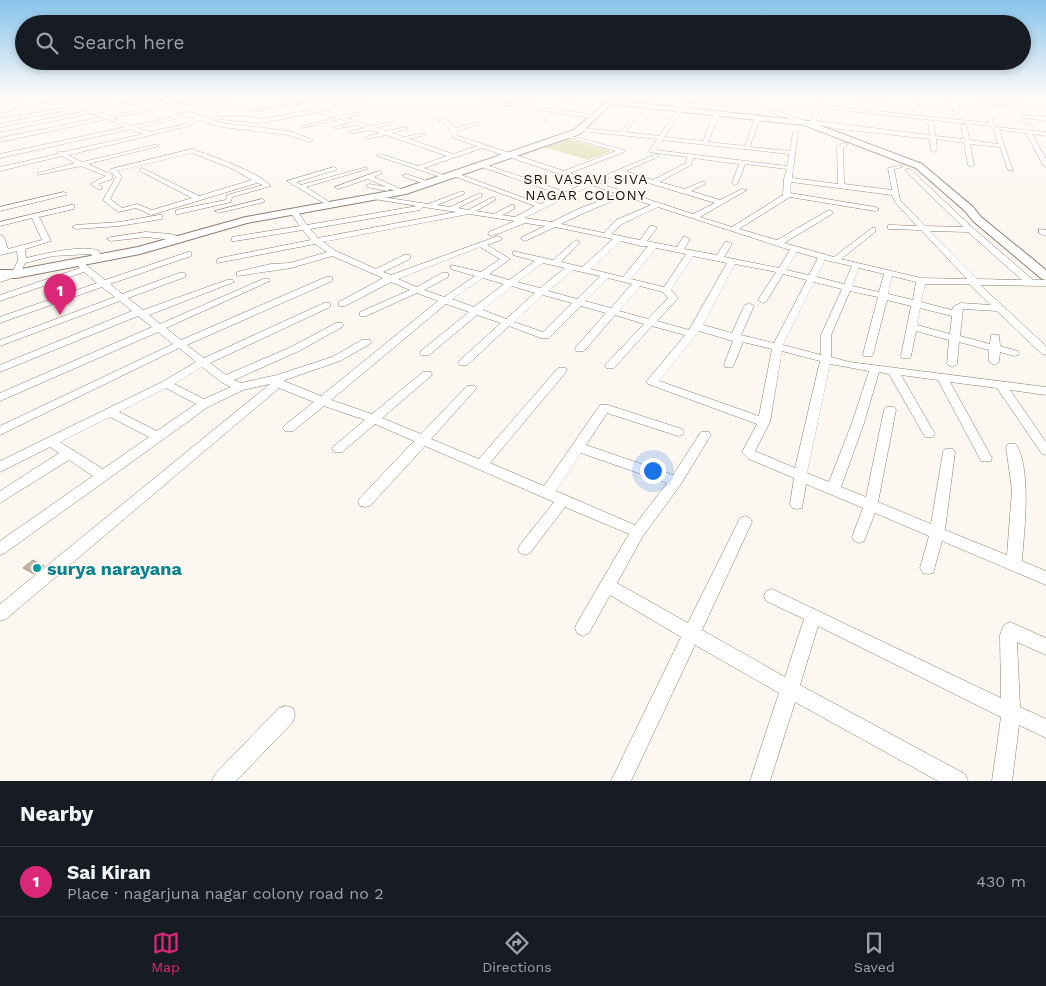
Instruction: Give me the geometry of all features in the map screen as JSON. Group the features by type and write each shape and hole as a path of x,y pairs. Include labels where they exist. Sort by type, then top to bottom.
{"street":[{"path":"26,132 70,159 110,176 93,184 100,188"},
{"path":"35,138 54,132"},
{"path":"35,138 64,132"},
{"path":"1,144 70,132"},
{"path":"1,165 48,146 106,132"},
{"path":"146,132 150,134"},
{"path":"1,165 19,164 157,132"},
{"path":"283,132 310,140"},
{"path":"454,132 455,137 562,174 733,230 836,260 921,281 1046,283"},
{"path":"22,261 44,255 98,258 188,237 246,220 329,204 376,198 431,182 577,132"},
{"path":"606,132 792,153"},
{"path":"665,132 651,151 790,168"},
{"path":"705,143 709,132"},
{"path":"747,148 753,132"},
{"path":"788,196 787,180 796,132"},
{"path":"814,132 843,145 922,170"},
{"path":"832,132 899,164 1031,283"},
{"path":"889,132 1002,146"},
{"path":"932,132 934,150"},
{"path":"966,132 971,165"},
{"path":"996,132 1011,170"},
{"path":"1028,132 1046,165"},
{"path":"1033,132 1046,133"},
{"path":"368,138 387,133 453,156"},
{"path":"404,139 423,134"},
{"path":"562,174 622,151 569,136"},
{"path":"29,169 157,141 40,174"},
{"path":"841,186 843,145"},
{"path":"417,171 483,146"},
{"path":"1,165 55,149"},
{"path":"90,168 163,150"},
{"path":"246,220 231,204 229,196 268,186 259,180 192,150 113,170 119,176 106,200 121,210 137,206 151,213 259,180"},
{"path":"380,156 417,171 450,175 541,206"},
{"path":"342,304 389,279 480,244 541,206 565,194 656,156"},
{"path":"654,182 689,164 691,156"},
{"path":"735,183 743,162"},
{"path":"1046,276 977,220 969,209 915,164 899,164 891,168 897,201 974,282 1046,352"},
{"path":"481,165 565,194"},
{"path":"300,187 365,168"},
{"path":"329,204 290,181 334,169"},
{"path":"142,170 198,199"},
{"path":"417,171 431,182"},
{"path":"620,172 719,202"},
{"path":"338,187 379,173"},
{"path":"406,176 431,182"},
{"path":"369,177 399,192"},
{"path":"787,180 896,194"},
{"path":"685,192 703,183"},
{"path":"369,186 399,192"},
{"path":"694,217 744,190"},
{"path":"235,239 430,206 462,193"},
{"path":"64,194 0,211 3,224 71,207"},
{"path":"524,239 580,211 624,194"},
{"path":"451,209 480,195"},
{"path":"733,230 788,196 875,209"},
{"path":"376,198 555,225 781,271 957,314"},
{"path":"220,261 470,212 493,199"},
{"path":"76,227 133,222 231,204 262,201"},
{"path":"176,221 231,204"},
{"path":"605,236 619,222 657,205"},
{"path":"479,223 511,207"},
{"path":"293,211 316,241 334,253 389,279 545,336 605,276"},
{"path":"778,243 829,212"},
{"path":"0,237 3,252 47,241 35,216"},
{"path":"891,227 970,230"},
{"path":"641,244 653,228"},
{"path":"836,260 872,230"},
{"path":"111,239 144,233 188,237"},
{"path":"584,270 618,239"},
{"path":"679,251 686,239"},
{"path":"554,263 576,242"},
{"path":"289,428 400,339 445,300 506,259 480,244"},
{"path":"719,258 728,244"},
{"path":"624,280 652,246"},
{"path":"16,274 22,261 21,248"},
{"path":"763,300 795,249"},
{"path":"516,252 666,290 673,298 610,366"},
{"path":"240,274 271,267 291,265 334,253"},
{"path":"666,290 691,253"},
{"path":"0,320 188,254"},
{"path":"79,256 103,283 225,380 240,387"},
{"path":"0,279 79,256"},
{"path":"0,298 79,256"},
{"path":"823,256 778,348 764,422 748,452 753,456 1046,578"},
{"path":"376,272 407,257"},
{"path":"426,353 477,312 509,283 542,260"},
{"path":"732,261 694,331 652,382 764,422"},
{"path":"797,504 801,475 826,359 826,335 857,264"},
{"path":"454,267 649,322 737,338 874,369 1002,387 1046,391"},
{"path":"463,363 541,292 572,267"},
{"path":"868,354 889,272"},
{"path":"0,274 16,274"},
{"path":"0,343 182,275"},
{"path":"364,314 445,275"},
{"path":"0,431 180,344 329,279"},
{"path":"0,397 158,326 266,281"},
{"path":"906,356 921,281"},
{"path":"0,369 141,313 230,282"},
{"path":"580,348 637,284"},
{"path":"0,467 166,384 204,362 327,305"},
{"path":"729,365 749,306"},
{"path":"952,364 957,308 961,306 1000,308"},
{"path":"225,380 295,349 339,325"},
{"path":"912,327 1014,353"},
{"path":"994,362 995,337"},
{"path":"0,549 204,404 240,387 279,380 338,358 366,342"},
{"path":"833,489 858,423 874,369"},
{"path":"481,465 562,370"},
{"path":"894,372 929,434"},
{"path":"338,449 427,374"},
{"path":"942,378 986,458"},
{"path":"279,380 322,402 374,420 638,532"},
{"path":"0,614 279,380"},
{"path":"166,384 204,404"},
{"path":"1002,387 1046,451"},
{"path":"365,502 471,388"},
{"path":"546,493 604,408 678,432"},
{"path":"859,537 871,505 890,410"},
{"path":"110,412 158,436"},
{"path":"583,628 638,532 676,481 706,434"},
{"path":"51,442 103,476"},
{"path":"1012,447 1018,466 1019,485 1014,565"},
{"path":"577,448 634,465 676,481"},
{"path":"928,568 937,532 949,452"},
{"path":"0,498 68,454"},
{"path":"526,549 563,500"},
{"path":"620,781 745,522"},
{"path":"606,585 789,689 958,781"},
{"path":"772,596 1046,729"},
{"path":"760,781 813,616"},
{"path":"1002,781 1011,712 1008,635 1010,630 1046,647"},
{"path":"222,781 286,715"}],"green space":[{"path":"569,139 611,151 588,160 544,147"}],"building":[{"name":"surya narayana","path":"33,560 44,566 34,574 23,568"}],"place":[{"name":"Sai Kiran","path":"60,315"},
{"name":"surya narayana","path":"37,568"}],"district":[{"name":"SRI VASAVI SIVA NAGAR COLONY","path":"586,187"}]}
